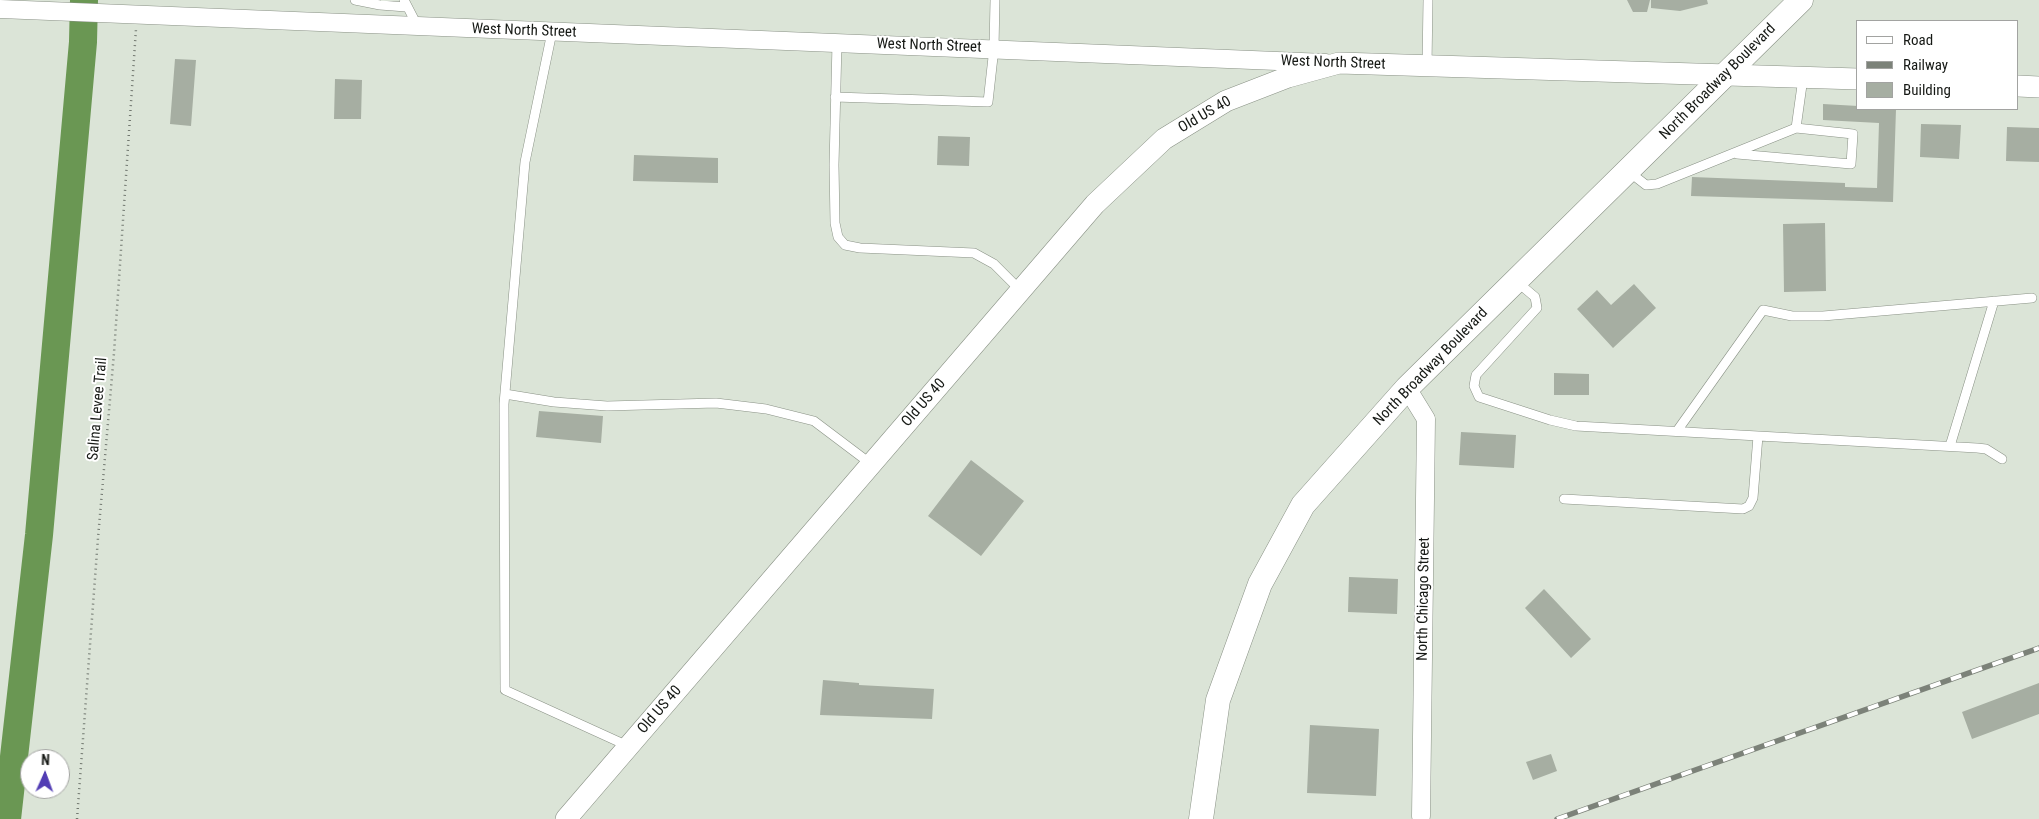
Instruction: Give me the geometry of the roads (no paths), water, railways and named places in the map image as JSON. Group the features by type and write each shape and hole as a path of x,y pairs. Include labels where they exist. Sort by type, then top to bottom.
{"main road":[{"name":"North Broadway Boulevard","path":"1201,819 1218,700 1260,584 1303,505 1407,388 1801,0"}],"street":[{"name":"West North Street","path":"0,9 41,5 70,13 994,48 1339,64 1856,79"},
{"name":"Old US 40","path":"566,819 1095,204 1164,139 1226,101 1288,77 1339,64"},
{"path":"2019,86 2039,87"},
{"name":"North Chicago Street","path":"1407,388 1426,419 1421,816"}],"lane":[{"path":"355,0 405,3 418,27"},
{"path":"835,97 988,102 994,48 994,0"},
{"path":"1427,66 1428,0"},
{"path":"552,32 525,162 505,394 505,690 628,746"},
{"path":"837,43 834,223 838,237 845,246 860,248 974,253 994,264 1020,290"},
{"path":"1796,128 1803,77"},
{"path":"1628,171 1646,184 1657,184 1796,128 1853,134 1851,164 1734,154"},
{"path":"1516,280 1535,297 1537,308 1476,374 1474,386 1478,397 1550,420 1576,426 1950,446 1986,449 2002,459"},
{"path":"1677,431 1763,310 1792,316 1823,316 2032,298"},
{"path":"1950,446 1994,301"},
{"path":"505,394 554,402 607,406 716,403 766,409 814,421 871,464"},
{"path":"1564,499 1743,509 1749,506 1753,498 1758,436"}],"waterway":[{"path":"7,819 39,535 83,42 84,0"}],"railway":[{"path":"1557,819 2039,648"}]}
